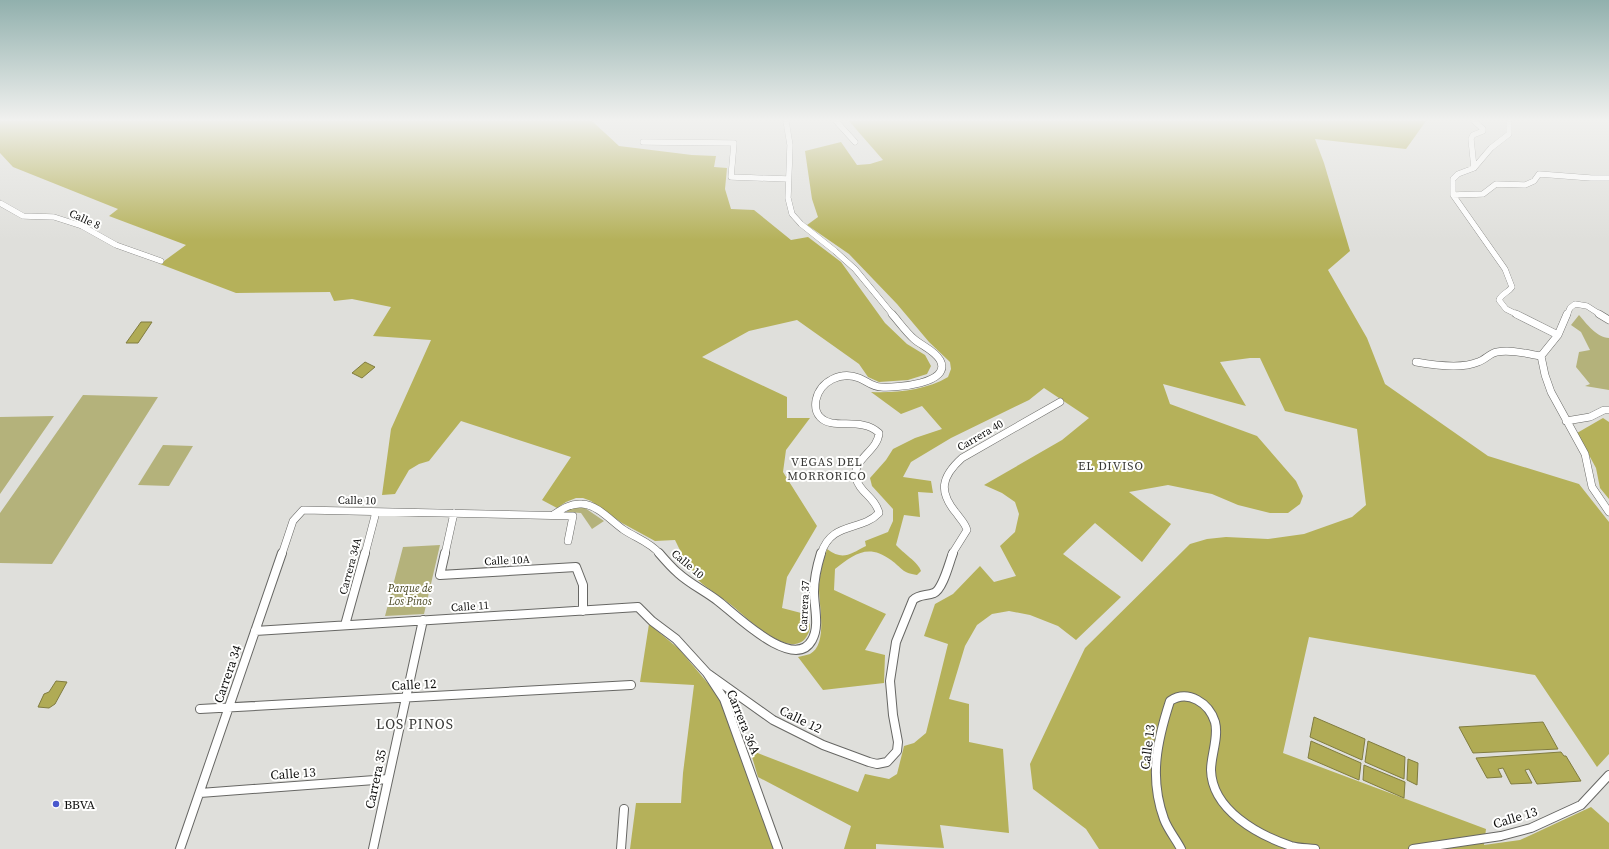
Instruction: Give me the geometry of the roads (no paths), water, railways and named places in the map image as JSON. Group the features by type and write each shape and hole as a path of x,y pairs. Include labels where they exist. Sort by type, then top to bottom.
{"street":[{"path":"732,161 731,176 788,179 789,161"},
{"path":"1473,161 1474,168"},
{"path":"1481,161 1474,168 1458,174 1453,179 1453,195 1505,269 1512,287 1510,290 1501,295 1499,300 1506,309 1558,335"},
{"path":"1453,195 1483,194 1496,184 1525,185 1534,181 1540,174 1599,180 1609,178"},
{"name":"Carrera 37","path":"788,179 789,205 793,215 840,254 860,274 913,337 938,358 942,369 940,374 928,380 885,388 877,387 864,380 848,376 833,379 827,382 819,392 816,404 817,413 820,418 829,422 868,426 876,429 879,433 878,441 859,463 855,474 858,482 876,502 878,513 874,519 840,530 825,543 821,552 814,593 815,631 808,646"},
{"name":"Calle 8","path":"0,203 23,216 54,217 82,226 116,245 161,261"},
{"path":"1541,356 1558,335 1570,308 1575,304 1587,306 1609,320"},
{"path":"1416,362 1426,364 1470,364 1481,361 1495,352 1504,351 1541,356"},
{"path":"1541,356 1545,376 1551,392 1584,454 1592,487 1609,512"},
{"name":"Carrera 40","path":"893,757 897,751 898,742 893,714 890,681 896,642 913,600 917,596 934,593 940,589 953,552 967,530 965,524 946,501 944,481 946,474 950,468 962,458 1060,402"},
{"path":"1566,421 1590,417 1604,410 1609,410"},
{"name":"Calle 10","path":"553,515 563,508 578,504 584,504 594,509 626,532 651,545 678,573 718,602 754,631 786,648 793,650 800,650 808,646"},
{"name":"Calle 10","path":"304,510 573,516 568,541"},
{"name":"Carrera 34","path":"180,849 293,521 296,516 304,510"},
{"name":"Carrera 34A","path":"345,625 376,512"},
{"name":"Calle 10A","path":"454,513 440,575 576,568 583,585 583,610"},
{"name":"Calle 11","path":"256,631 638,607"},
{"name":"Carrera 36A","path":"638,607 652,621 672,635 707,673 724,699 778,849"},
{"name":"Carrera 35","path":"373,849 423,620"},
{"name":"Calle 12","path":"707,673 773,720 823,745 877,764 887,762 893,757"},
{"name":"Calle 12","path":"200,709 631,685"},
{"name":"Calle 13","path":"1181,849 1165,821 1158,800 1156,778 1157,748 1160,732 1170,701 1181,696 1201,701 1209,709 1215,722 1216,731 1211,771 1215,788 1227,809 1258,833 1292,846 1315,849"},
{"name":"Calle 13","path":"1414,849 1501,836 1530,828 1581,805 1609,775"},
{"name":"Calle 13","path":"200,793 388,779"},
{"path":"620,849 624,809"}],"place":[{"name":"BBVA","path":"56,804"}],"district":[{"name":"EL DIVISO","path":"1111,466"},
{"name":"VEGAS DEL MORRORICO","path":"827,469"},
{"name":"LOS PINOS","path":"415,724"}],"park label":[{"name":"Parque de Los Pinos","path":"410,594"}]}
